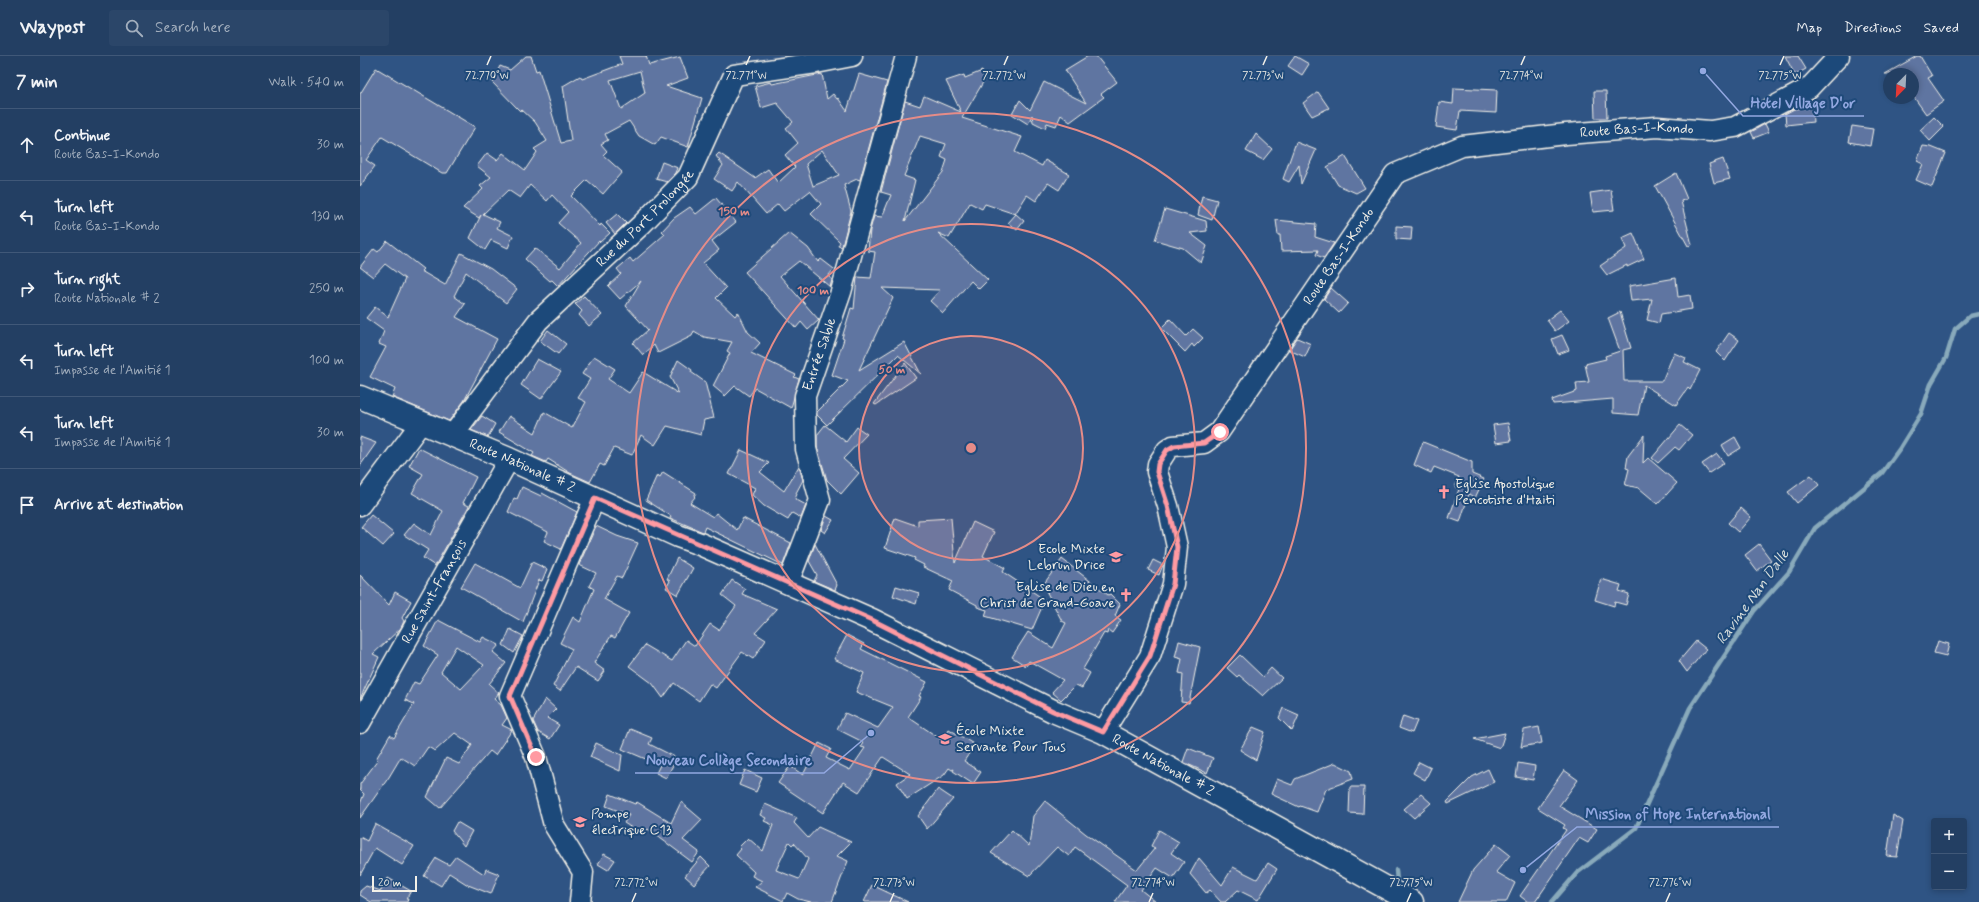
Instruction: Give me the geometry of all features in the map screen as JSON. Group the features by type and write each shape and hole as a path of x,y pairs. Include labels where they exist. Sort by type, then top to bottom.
{"main road":[{"name":"Route Nationale # 2","path":"360,397 509,459 872,620 1053,711 1103,732 1412,902"}],"street":[{"name":"Rue du Port Prolongée","path":"452,436 538,321 641,225 688,177 734,75 852,56"},
{"name":"Entrée Sable","path":"788,583 820,500 806,449 805,396 841,292 906,56"},
{"name":"Route Bas-I-Kondo","path":"1103,732 1150,656 1173,584 1177,547 1168,506 1157,472 1162,457 1174,446 1204,443 1220,432 1395,174 1462,146 1566,134 1650,127 1710,131 1735,127 1809,88 1839,56"},
{"path":"360,505 421,423"},
{"name":"Rue Saint-François","path":"360,723 509,459"},
{"path":"580,902 583,872 554,825 536,757 510,696 595,498"}],"building":[{"path":"526,56 531,56 536,71 539,70 561,143 571,141 563,86 580,76 582,79 622,64 619,56 646,56 649,65 680,57 688,78 666,86 702,98 688,147 661,137 655,145 639,136 629,121 605,134 608,140 601,144 607,151 603,155 622,172 603,194 587,180 571,196 600,226 601,224 610,233 600,242 599,241 558,286 525,259 535,248 560,268 581,243 558,223 568,212 552,195 547,201 530,185 520,198 508,190 483,214 500,222 497,228 513,236 508,248 491,240 485,250 470,238 481,215 479,218 463,208 483,189 480,186 491,177 477,166 487,153 497,160 503,153 525,170 537,152 534,149 547,141 535,122 521,109 520,111 492,82 500,66 510,70","holes":["640,71 645,93 621,109 610,80"]},
{"path":"1088,56 1096,56 1117,82 1101,94 1104,97 1070,122 1061,115 1056,126 1047,123 1045,128 1033,122 1032,115 1028,124 1012,114 1020,100 1030,110 1044,82 1086,103 1065,70"},
{"path":"1295,56 1309,64 1302,75 1288,66"},
{"path":"1785,56 1798,56 1806,69 1795,75"},
{"path":"1917,56 1920,56 1932,76 1928,78 1944,101 1926,114 1919,104 1919,68 1896,68"},
{"path":"376,68 475,127 447,173 442,173 382,137 366,160 375,166 360,186 360,94"},
{"path":"982,71 985,79 962,118 1022,137 1015,152 1042,166 1045,160 1069,174 1059,190 1048,183 1036,201 1027,195 1015,214 985,204 982,209 970,203 949,238 938,233 988,280 979,289 971,281 943,313 930,301 940,290 882,288 893,298 859,370 904,342 921,374 898,355 827,425 817,415 817,412 848,381 832,375 844,339 842,338 851,308 854,309 857,277 871,278 875,252 868,251 870,230 874,216 882,217 891,195 881,192 905,101 920,106 924,96 961,112 946,81 964,75 965,78","holes":["920,136 946,144 941,157 947,160 943,172 905,221 915,180 904,176"]},
{"path":"822,74 827,99 833,94 837,99 838,98 847,111 859,74 887,82 860,180 857,179 844,185 851,211 842,247 838,246 840,242 811,214 821,204 810,191 784,211 778,204 766,214 738,182 732,191 714,179 723,165 716,156 719,153 755,178 768,169 778,183 795,167 785,155 798,143 786,128 793,122 777,103 761,108 755,86 771,82 772,84","holes":["822,150 839,175 813,186 806,164"]},
{"path":"1454,88 1497,90 1496,113 1460,111 1457,130 1436,127 1439,102 1453,104"},
{"path":"1594,91 1606,91 1607,118 1595,118"},
{"path":"1318,92 1329,108 1312,116 1303,103"},
{"path":"1817,106 1818,108 1812,111 1813,122 1786,125 1785,114 1794,109"},
{"path":"1934,117 1944,127 1930,141 1920,130"},
{"path":"1765,124 1769,132 1754,138 1751,132"},
{"path":"1852,126 1873,129 1870,146 1849,142"},
{"path":"1256,134 1272,149 1263,160 1246,151"},
{"path":"1296,142 1316,150 1301,184 1299,165 1289,182 1283,179"},
{"path":"1923,146 1931,147 1946,153 1932,187 1916,180 1923,164 1917,161"},
{"path":"1345,156 1365,188 1356,193 1338,185 1327,167"},
{"path":"1723,159 1730,179 1714,183 1709,164"},
{"path":"662,162 678,168 676,173 667,182 656,179"},
{"path":"1676,173 1687,199 1681,201 1692,245 1688,246 1655,186"},
{"path":"1611,190 1614,210 1593,212 1590,193"},
{"path":"1202,196 1217,200 1212,220 1198,215"},
{"path":"716,198 736,222 712,241 719,250 703,263 726,288 716,298 735,316 738,312 748,332 760,343 751,353 796,375 794,377 799,379 791,408 755,388 749,396 735,386 725,396 713,386 730,353 727,351 732,342 704,337 694,331 692,336 658,353 654,345 643,355 633,343 648,330 626,306 641,281 620,299 608,286 621,274 617,269 630,258 633,262 665,234 662,231 674,218 690,207 696,214"},
{"path":"1165,209 1206,221 1207,231 1190,233 1207,246 1201,263 1183,248 1155,240"},
{"path":"617,214 626,223 615,234 606,223"},
{"path":"1016,214 1024,221 1017,230 1008,223"},
{"path":"1276,220 1316,224 1315,237 1334,243 1324,258 1316,255 1318,250 1281,251 1280,235 1278,235"},
{"path":"1396,226 1412,227 1411,240 1396,239"},
{"path":"789,233 808,248 818,262 821,259 834,269 829,275 832,280 830,287 799,261 780,276 819,320 808,330 801,322 796,328 745,272"},
{"path":"1633,233 1644,259 1627,267 1627,265 1607,275 1600,266 1626,248 1622,238"},
{"path":"387,241 423,269 421,271 445,285 461,253 491,269 517,289 506,303 466,272 454,296 465,304 456,317 497,339 464,401 449,421 392,397 395,389 370,377 386,347 379,344 384,331 366,318 375,307 388,317 405,279 385,264 373,277 360,267 374,249 378,252"},
{"path":"1676,278 1678,297 1690,295 1692,309 1661,314 1659,323 1647,320 1652,299 1631,301 1629,286"},
{"path":"1331,288 1348,303 1339,313 1324,299"},
{"path":"584,296 602,315 589,326 579,315 582,311 575,304"},
{"path":"1560,310 1569,321 1555,331 1547,320"},
{"path":"1620,312 1631,348 1623,350 1624,381 1662,381 1674,353 1686,358 1684,362 1700,370 1690,390 1688,388 1676,405 1644,385 1638,415 1613,413 1613,399 1553,404 1552,400 1577,391 1576,383 1589,382 1585,364 1606,359 1605,356 1620,351 1608,318"},
{"path":"1170,319 1186,336 1193,329 1203,338 1194,347 1192,344 1185,352 1161,328"},
{"path":"548,330 566,344 558,354 540,341"},
{"path":"1729,333 1739,340 1725,361 1716,352"},
{"path":"1562,335 1569,350 1558,354 1552,339"},
{"path":"1297,338 1311,344 1305,357 1289,350"},
{"path":"594,356 615,369 608,379 629,393 643,372 679,394 670,377 678,360 705,382 714,418 704,420 701,435 667,426 655,445 641,435 632,455 614,448 604,466 600,464 590,482 570,473 548,459 546,462 532,456 534,453 499,432 509,416 535,433 544,412 572,428 586,402 578,398 590,379 582,374"},
{"path":"537,359 561,372 541,399 521,385"},
{"path":"905,363 916,378 876,405 874,404"},
{"path":"482,416 495,424 488,437 471,430"},
{"path":"1508,423 1511,441 1496,443 1493,425"},
{"path":"825,425 846,442 857,427 867,434 843,459 859,473 841,494 827,480 817,447 817,435"},
{"path":"1680,425 1692,435 1679,450 1675,447 1658,463 1652,458"},
{"path":"1644,435 1643,463 1648,458 1677,483 1658,504 1639,488 1625,485 1629,469 1626,468 1628,456"},
{"path":"360,437 376,443 360,466"},
{"path":"1735,437 1741,448 1728,456 1722,445"},
{"path":"1423,442 1472,462 1472,474 1484,479 1475,498 1469,494 1460,522 1449,518 1459,489 1455,487 1459,477 1434,467 1431,473 1414,465"},
{"path":"419,448 476,477 463,503 469,506 435,566 423,558 428,550 404,535 414,523 431,535 443,511 412,493 423,474 409,466"},
{"path":"741,450 769,463 760,472 784,491 799,466 803,480 796,493 795,499 806,505 801,518 792,513 788,520 764,506 752,495 755,488 729,474"},
{"path":"1717,454 1724,463 1709,473 1702,464"},
{"path":"663,472 696,493 694,496 695,497 690,503 713,517 716,513 737,530 743,518 791,543 783,565 705,527 703,532 670,518 671,516 646,500 657,475 660,477"},
{"path":"1811,475 1819,485 1797,503 1788,492"},
{"path":"522,487 541,496 542,493 577,512 561,549 544,541 548,532 508,512 514,498 517,499"},
{"path":"1741,508 1751,517 1738,532 1728,523"},
{"path":"371,515 394,534 383,546 361,527"},
{"path":"826,516 833,520 825,533 821,530"},
{"path":"895,518 918,526 918,520 951,518 955,563 973,522 994,532 983,556 1005,568 1003,572 1045,600 1032,630 985,616 987,610 977,607 977,605 949,590 953,581 923,567 924,565 914,560 915,558 885,548"},
{"path":"596,526 617,536 638,543 622,578 617,576 604,599 629,613 615,638 611,636 594,663 605,671 598,681 576,667 560,691 553,686 572,649 560,643 573,617 580,622 594,589 589,586 596,573 579,565"},
{"path":"815,544 837,585 835,590 814,581 817,575 809,561"},
{"path":"1759,544 1771,560 1757,571 1745,555"},
{"path":"677,558 693,568 678,595 666,588 670,581 667,579"},
{"path":"1062,559 1108,595 1110,594 1120,604 1115,616 1121,620 1112,633 1108,630 1107,634 1104,633 1083,669 1090,673 1082,688 1076,685 1061,700 1052,692 1063,680 1029,661 1026,666 1012,657 1028,632 1053,648 1066,623 1062,621 1043,585"},
{"path":"1153,560 1163,565 1159,575 1148,570"},
{"path":"532,562 547,569 542,581 539,580 523,622 461,587 475,563 520,588"},
{"path":"360,575 389,605 395,592 411,601 402,618 404,621 401,628 373,654 379,657 360,699"},
{"path":"1601,579 1621,585 1619,591 1629,594 1626,605 1615,602 1614,606 1595,600"},
{"path":"732,580 745,589 742,594 777,609 755,633 766,640 753,659 742,652 716,688 710,684 699,701 674,683 663,698 652,683 629,666 645,645 672,661 686,640 695,646 710,624 719,630 736,606 722,595"},
{"path":"896,586 919,593 916,604 893,596"},
{"path":"438,620 480,642 483,637 499,645 493,652 506,663 489,684 499,693 494,699 501,705 507,718 502,725 512,730 495,755 490,751 440,808 427,797 446,758 459,764 472,745 455,733 435,751 428,747 415,766 401,757 360,818 360,804 364,794 360,790 360,784 378,760 376,759 390,735 394,738 414,704 405,700 414,682 419,684 438,655 424,646","holes":["456,646 484,665 461,689 441,672"]},
{"path":"510,629 523,636 514,653 503,645"},
{"path":"847,635 864,644 861,649 927,682 919,696 921,697 908,717 942,740 949,729 975,745 964,761 981,772 973,784 953,771 954,769 952,770 949,768 944,775 907,799 897,783 910,774 883,757 859,792 843,782 823,813 778,783 790,766 803,775 819,743 831,749 826,758 850,770 865,748 861,747 863,742 837,729 845,713 878,728 893,707 856,692 864,673 834,659"},
{"path":"1179,641 1200,647 1189,703 1181,702 1183,674 1179,673 1182,659 1175,657"},
{"path":"1696,641 1706,649 1687,672 1679,661"},
{"path":"1938,641 1949,644 1946,656 1934,653"},
{"path":"1240,655 1263,677 1271,668 1282,678 1263,696 1239,675 1237,677 1227,668"},
{"path":"545,699 556,709 547,718 559,725 550,739 538,732 533,721"},
{"path":"1283,708 1299,715 1292,731 1279,718"},
{"path":"1403,716 1417,721 1412,733 1399,728"},
{"path":"1253,727 1265,732 1256,760 1240,750"},
{"path":"1539,727 1542,743 1521,747 1524,730"},
{"path":"630,729 652,738 649,744 677,758 666,778 656,773 660,765 622,749"},
{"path":"1505,733 1500,748 1474,739"},
{"path":"596,743 622,755 620,771 590,757"},
{"path":"1188,748 1213,758 1207,773 1183,762"},
{"path":"1419,762 1431,768 1425,780 1413,773"},
{"path":"1335,763 1351,771 1353,779 1326,789 1317,812 1300,806 1299,807 1271,794 1277,779 1292,785 1295,779"},
{"path":"1518,763 1535,766 1533,780 1516,777"},
{"path":"1488,769 1494,782 1448,804 1447,802 1472,777"},
{"path":"745,770 762,778 756,792 739,785"},
{"path":"1564,770 1578,780 1559,806 1597,829 1588,843 1579,838 1535,902 1528,902 1520,896 1566,830 1563,828 1565,825 1538,808"},
{"path":"1350,787 1364,787 1363,814 1349,813"},
{"path":"938,789 953,799 927,829 918,816"},
{"path":"610,794 635,804 637,802 671,823 681,802 702,820 683,840 699,852 692,862 648,829 643,835 624,823 629,815 606,806"},
{"path":"1421,794 1431,803 1414,818 1404,809"},
{"path":"1045,801 1086,834 1137,870 1155,848 1151,846 1159,830 1179,842 1171,853 1184,862 1173,878 1157,868 1141,890 1156,902 1115,902 1127,885 1075,847 1069,856 1057,847 1029,876 991,853 1012,830 1029,846 1033,816"},
{"path":"765,804 797,818 794,823 808,838 818,827 851,842 837,856 848,861 832,902 811,902 798,899 787,893 783,901 755,887 762,881 752,876 754,872 736,855 741,849 739,847 748,838 763,851 773,825 764,821 766,818 760,815","holes":["789,842 792,845 794,843 808,859 799,879 776,870"]},
{"path":"1893,815 1903,821 1897,857 1887,856"},
{"path":"457,822 472,831 464,846 452,831"},
{"path":"375,824 414,846 402,865 375,848 360,875 360,837 367,841"},
{"path":"1496,844 1510,855 1496,872 1515,883 1506,902 1458,902 1473,870"},
{"path":"604,854 615,860 608,870 598,864"},
{"path":"456,856 484,874 486,869 499,874 491,894 468,885 449,873 441,886 424,876 436,858 449,865"},
{"path":"701,857 710,866 694,884 685,876"},
{"path":"1199,858 1222,885 1233,867 1257,879 1268,863 1277,869 1258,900 1238,890 1225,902 1221,902 1210,890 1206,893 1190,874"},
{"path":"388,878 411,891 406,899 408,899 407,902 371,902 360,895 360,891 366,886 381,891"},
{"path":"872,885 908,902 864,902"}],"waterway":[{"name":"Ravine Nan Dalle","path":"1552,902 1577,873 1636,828 1690,708 1754,611 1789,572 1815,528 1882,473 1900,448 1921,414 1931,384 1946,358 1955,329 1970,316 1979,314"},
{"path":"1396,870 1397,882 1399,885"}],"place":[{"name":"Hotel Village D'or","path":"1703,71"},
{"name":"Eglise Apostolique Pencotiste d'Haiti","path":"1444,492"},
{"name":"Ecole Mixte Lebrun Drice","path":"1116,557"},
{"name":"Eglise de Dieu en Christ de Grand-Goave","path":"1126,595"},
{"name":"Nouveau Collège Secondaire","path":"871,733"},
{"name":"École Mixte Servante Pour Tous","path":"945,739"},
{"name":"Pompe électrique C13","path":"580,822"},
{"name":"Mission of Hope International","path":"1523,870"}],"route":[{"path":"536,757 510,696 595,498 678,536 700,544 872,620 1053,711 1103,732 1150,656 1173,584 1177,547 1168,506 1157,472 1158,464 1167,450 1174,446 1204,443 1220,432"}]}
